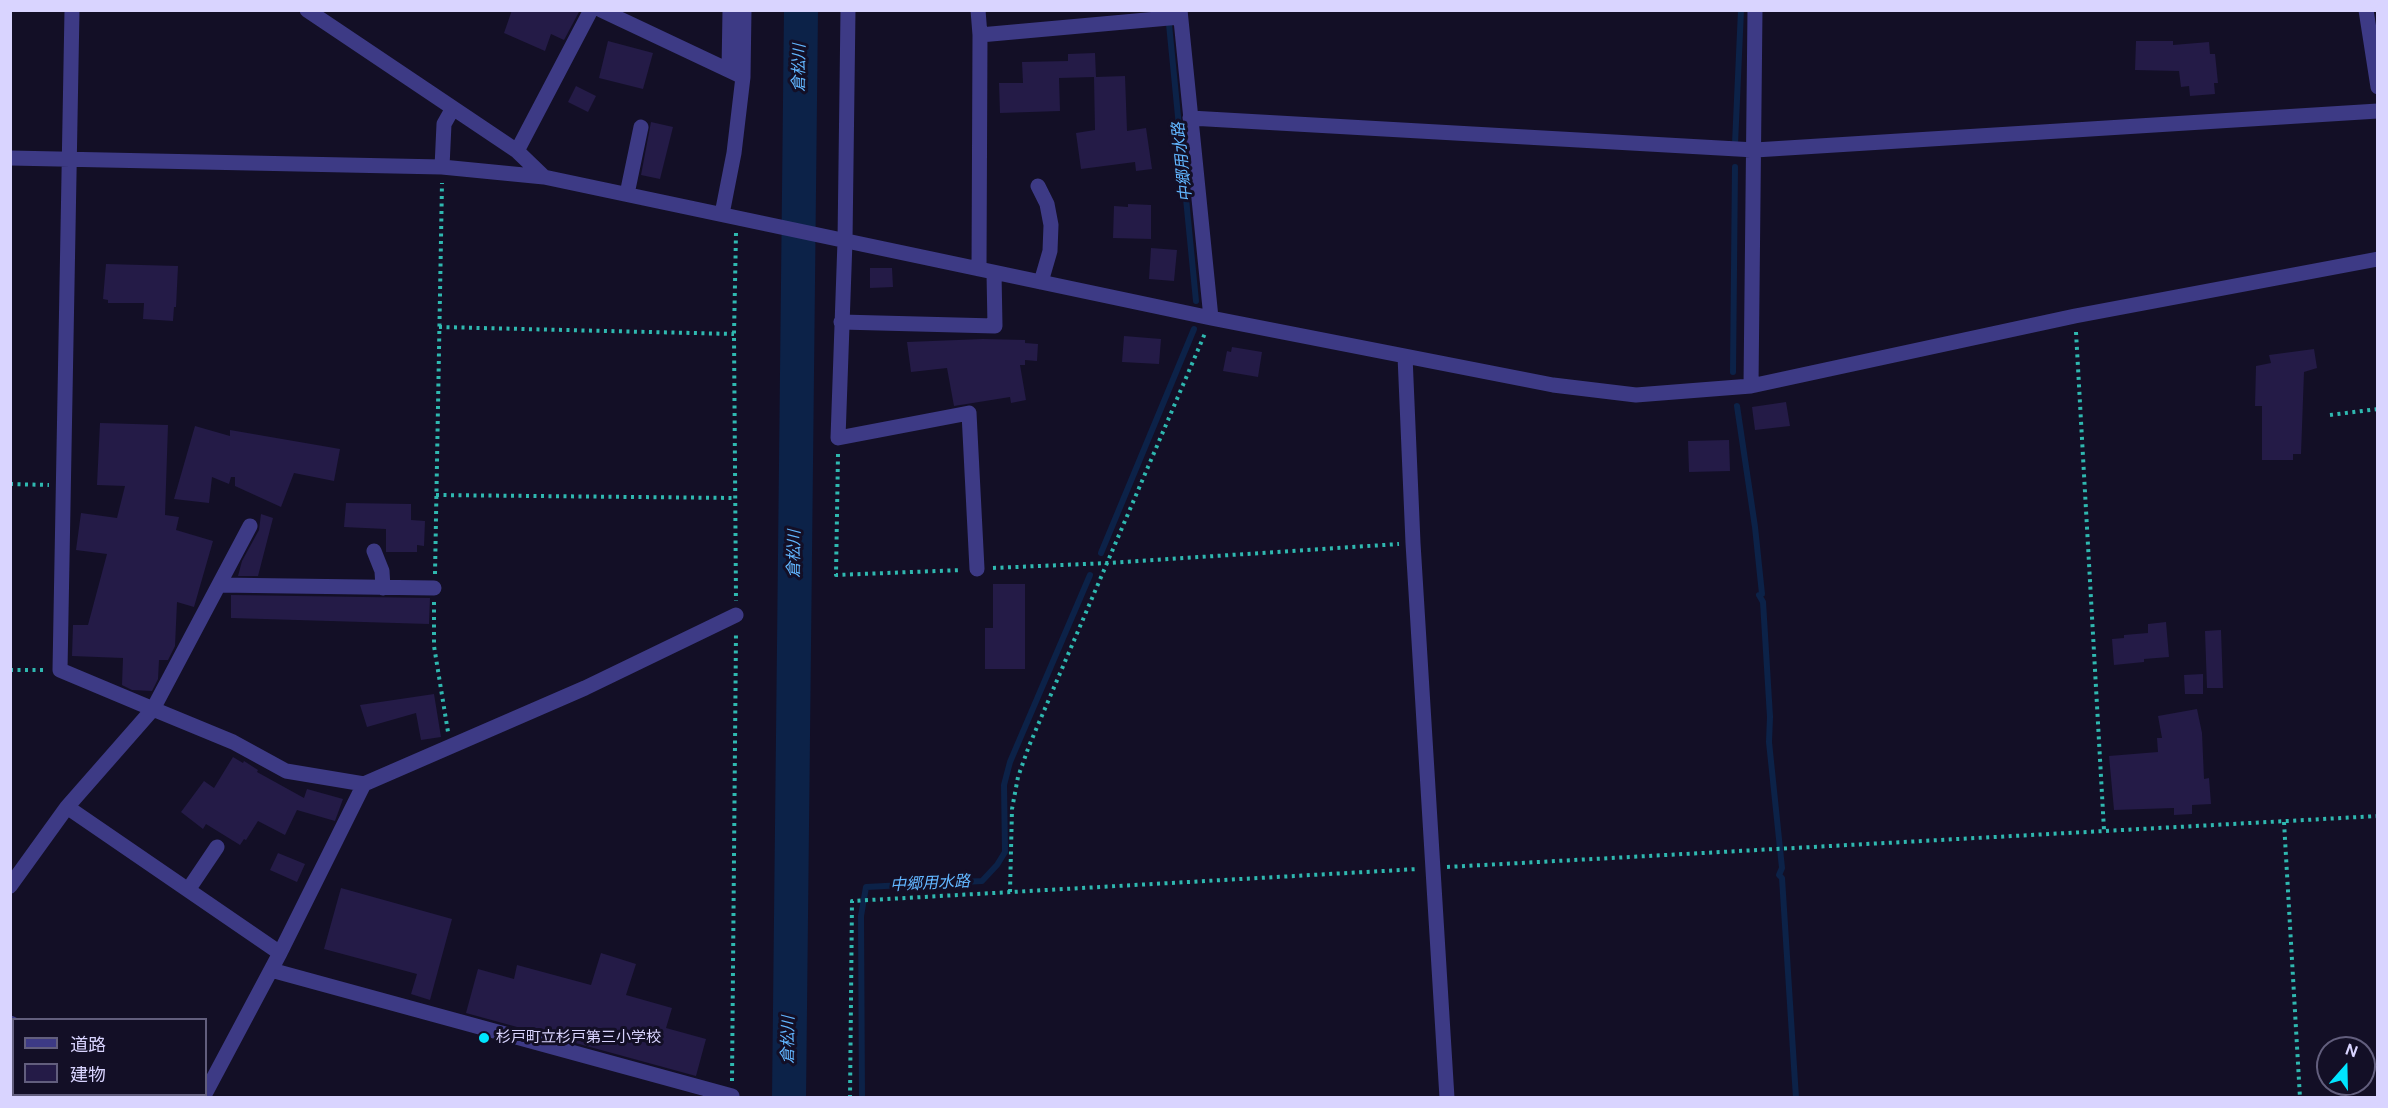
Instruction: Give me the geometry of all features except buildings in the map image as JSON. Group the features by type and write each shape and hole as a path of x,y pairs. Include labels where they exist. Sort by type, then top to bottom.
{"street":[{"path":"72,10 60,670 233,742 286,771 363,784 585,688 736,615"},
{"path":"307,10 517,151 544,177"},
{"path":"517,151 591,10"},
{"path":"601,10 743,77"},
{"path":"729,70 730,10"},
{"path":"729,216 743,77 744,10"},
{"path":"848,10 838,438 969,413 976,569"},
{"path":"841,322 995,326 986,271 978,10"},
{"path":"1751,386 1755,10"},
{"path":"2366,10 2378,87"},
{"path":"980,35 1137,16 1180,14 1211,318"},
{"path":"442,167 444,124 453,108"},
{"path":"1190,118 1755,150 2378,111"},
{"path":"627,194 641,127"},
{"path":"10,158 442,167 544,177 1211,318 1553,385 1636,395 1751,386 2075,316 2378,259"},
{"path":"1038,186 1047,204 1051,225 1050,251 1041,282"},
{"path":"1405,356 1413,543 1447,1098"},
{"path":"10,886 67,807 153,709 250,526"},
{"path":"374,551 382,571 382,588"},
{"path":"219,585 434,588"},
{"path":"207,1089 271,970 363,784"},
{"path":"67,807 279,953"},
{"path":"188,890 217,847"},
{"path":"271,970 732,1096"}],"path":[{"path":"442,167 434,646 450,746"},
{"path":"729,216 734,334 736,615 732,1096"},
{"path":"2075,316 2104,830"},
{"path":"1010,892 1012,809 1018,777 1029,746 1211,318"},
{"path":"439,327 734,334"},
{"path":"2330,415 2378,409"},
{"path":"838,438 836,575 1108,563 1413,543"},
{"path":"10,484 63,485"},
{"path":"436,495 735,498"},
{"path":"10,670 60,670"},
{"path":"850,1098 852,901 2378,816"},
{"path":"2284,822 2300,1098"}],"waterway":[{"name":"倉松川","path":"789,1098 801,10"},
{"path":"1735,144 1741,10"},
{"name":"中郷用水路","path":"1169,24 1196,301"},
{"path":"1733,372 1735,167"},
{"name":"中郷用水路","path":"1101,553 1194,329"},
{"path":"1737,406 1755,527 1762,594 1759,595 1763,602 1770,717 1769,742 1782,868 1779,875 1782,878 1796,1098"},
{"name":"中郷用水路","path":"862,1098 861,916 866,887 982,881 997,865 1005,852 1004,785 1010,762 1090,575"}],"place":[{"name":"杉戸町立杉戸第三小学校","path":"484,1038"}]}
